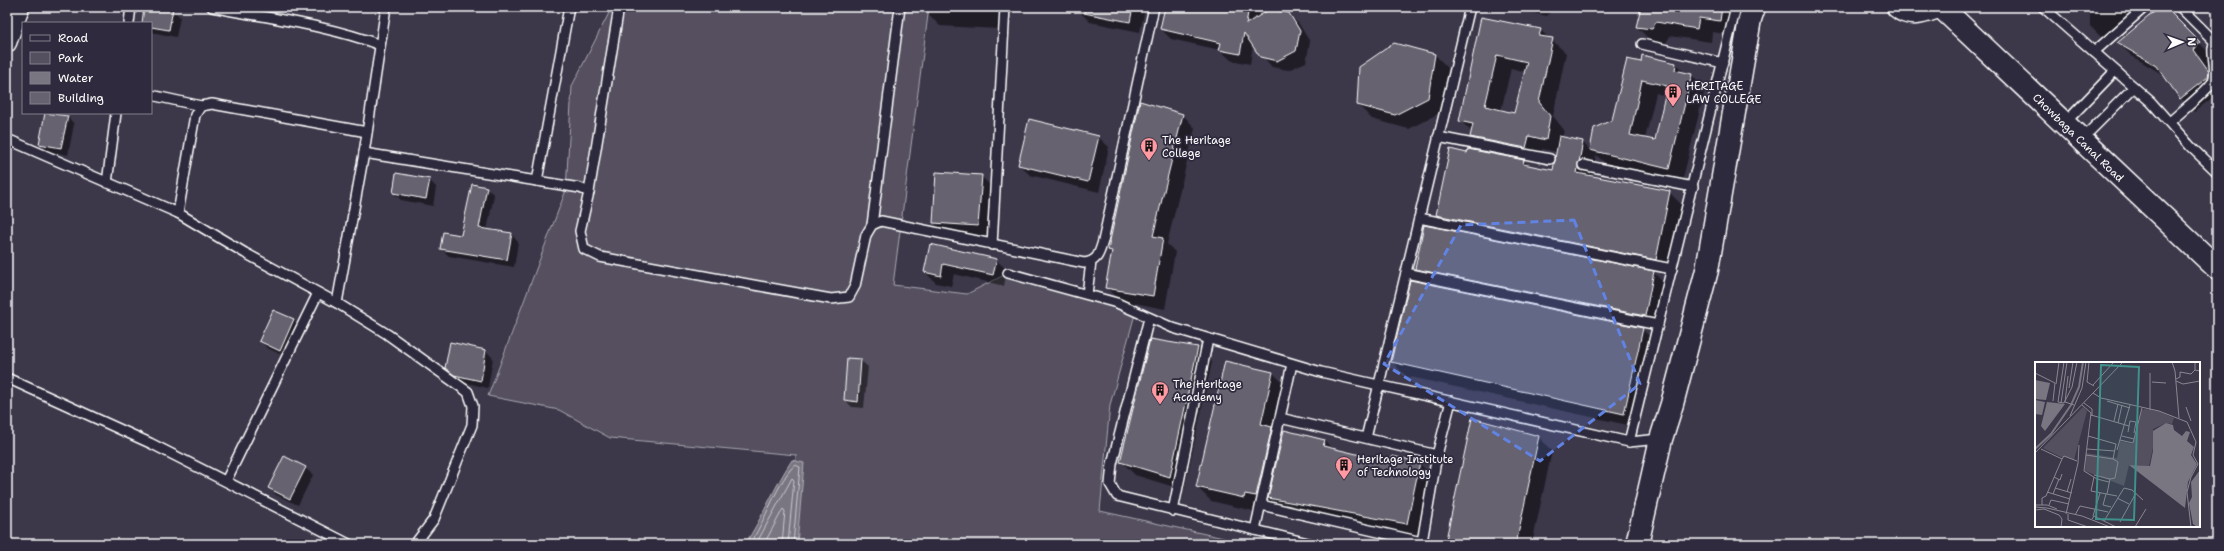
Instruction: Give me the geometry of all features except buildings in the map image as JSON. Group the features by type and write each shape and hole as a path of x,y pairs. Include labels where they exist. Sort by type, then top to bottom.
{"street":[{"path":"7,43 20,7"},
{"path":"1637,544 1661,439 1676,389 1707,270 1750,19 1754,7"},
{"path":"1898,7 1910,14 1918,14 1940,7"},
{"name":"Chowbaga Canal Road","path":"1940,7 2069,119 2217,268"}],"lane":[{"path":"129,22 131,7"},
{"path":"212,7 308,26 380,45"},
{"path":"337,304 364,153 386,7"},
{"path":"537,181 569,7"},
{"path":"619,7 589,192 580,230 584,249 600,257 831,299 849,297 855,286 866,235 872,225 900,7"},
{"path":"992,245 1005,7"},
{"path":"872,225 881,221 1084,263 1091,262 1098,258 1154,7"},
{"path":"1366,438 1470,7"},
{"path":"1629,442 1736,7"},
{"path":"2043,7 2134,87 2170,122 2191,147 2217,172"},
{"path":"2094,52 2145,7"},
{"path":"2170,122 2210,85 2215,72 2213,48 2216,40 2180,7"},
{"path":"1642,44 1723,63"},
{"path":"2069,119 2115,71"},
{"path":"2086,136 2134,87"},
{"path":"152,95 201,106 212,104 367,132"},
{"path":"178,213 195,115 201,106"},
{"path":"108,183 116,114"},
{"path":"1438,137 1550,159"},
{"path":"7,139 178,213 387,334 468,392 473,406 472,425 446,494 434,519 415,544"},
{"path":"364,153 580,188 589,192"},
{"path":"1583,165 1692,187"},
{"path":"1419,218 1672,269"},
{"path":"1087,294 1091,262"},
{"path":"1008,273 1117,303 1173,328 1292,364 1629,442 1661,439"},
{"path":"1406,273 1658,325"},
{"path":"226,481 318,293"},
{"path":"1149,318 1112,464 1110,484 1117,496 1312,544"},
{"path":"1173,510 1208,338"},
{"path":"1255,530 1292,364"},
{"path":"7,378 150,443 349,544"},
{"path":"1261,506 1422,542 1437,455 1451,401"},
{"path":"1280,418 1437,455"}],"highlighted area":[{"path":"1574,220 1640,384 1540,461 1384,364 1461,225"}],"green space":[{"path":"612,7 929,7 893,285 967,294 1008,273 1135,314 1110,405 1100,511 1251,544 794,544 796,455 610,438 559,410 488,396 566,190 572,86"}],"water":[{"path":"792,460 804,463 797,544 745,544 780,481"}],"place":[{"name":"HERITAGE LAW COLLEGE","path":"1673,107"},
{"name":"The Heritage College","path":"1149,161"},
{"name":"The Heritage Academy","path":"1160,405"},
{"name":"Heritage Institute of Technology","path":"1344,480"}]}
